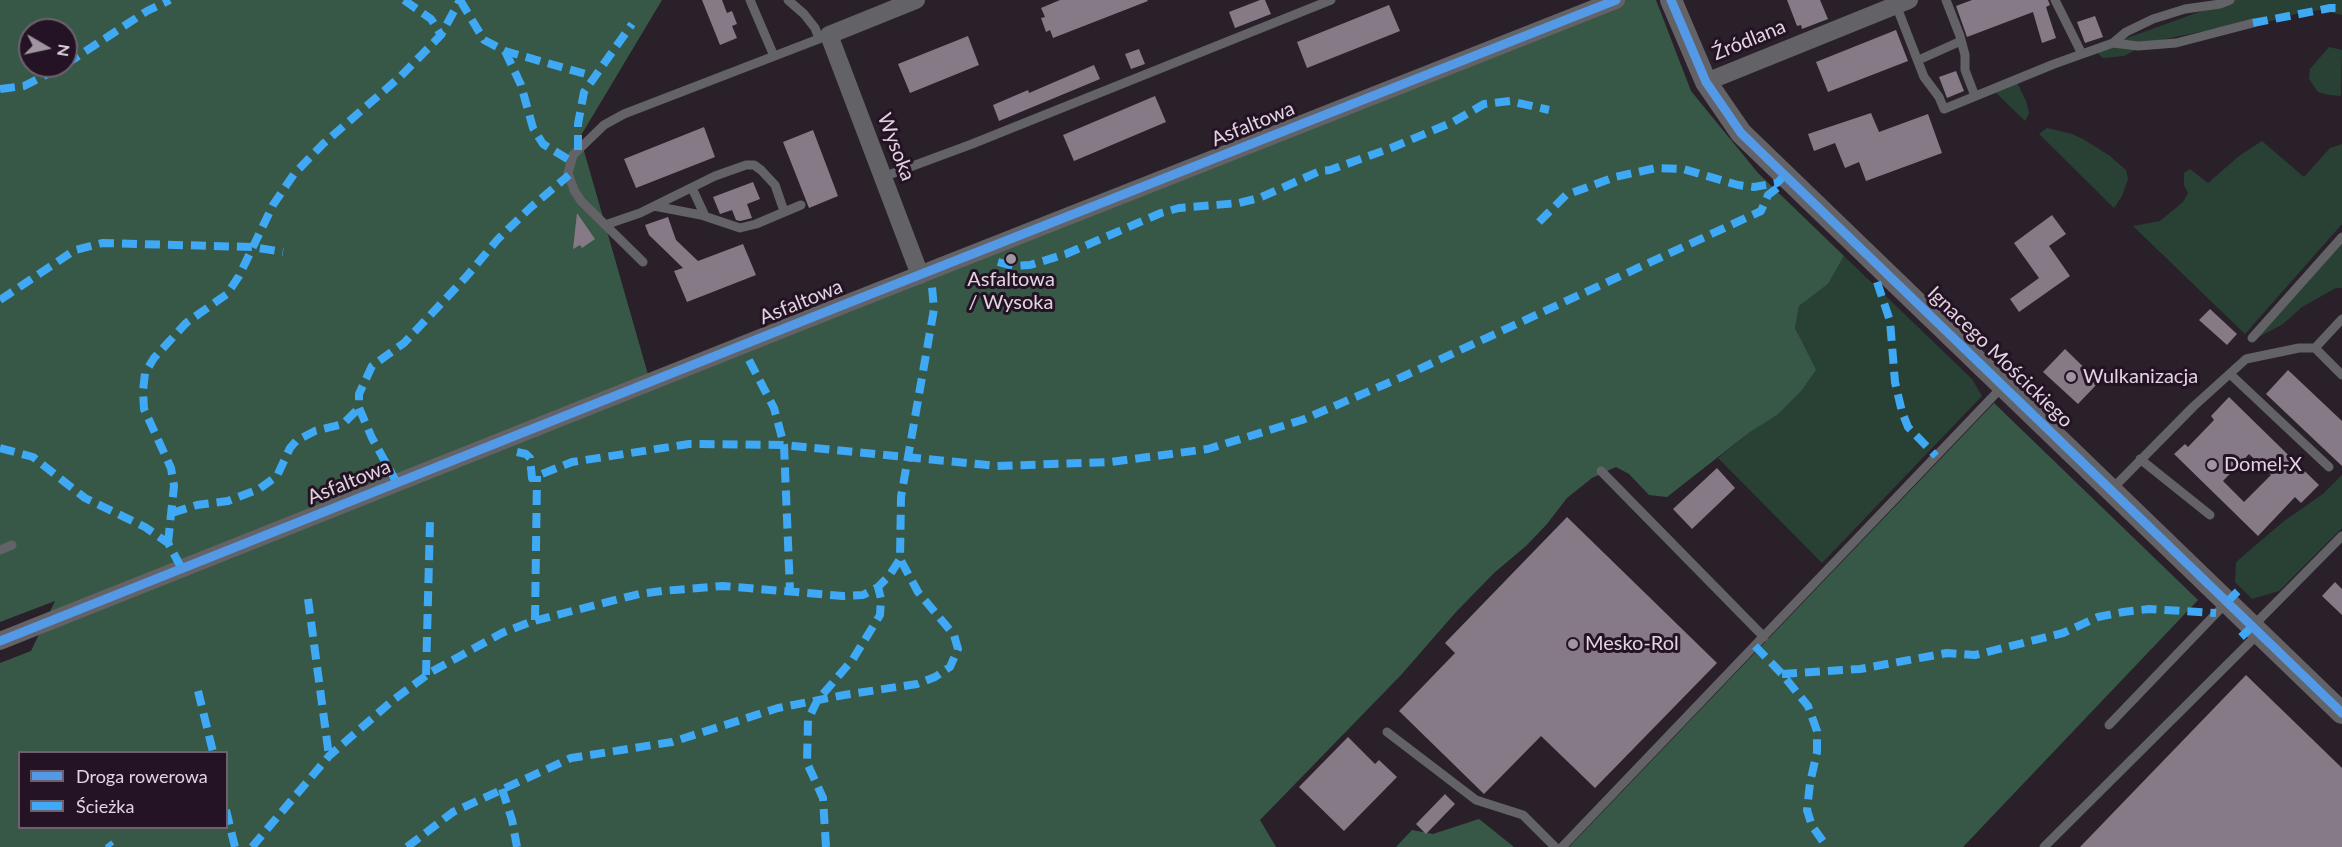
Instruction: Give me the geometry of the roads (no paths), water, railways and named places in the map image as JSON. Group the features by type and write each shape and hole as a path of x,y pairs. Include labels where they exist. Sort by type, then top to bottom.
{"street":[{"path":"824,37 916,0"},
{"name":"Asfaltowa","path":"0,641 1616,0"},
{"name":"Ignacego Mościckiego","path":"1671,0 1706,82 1741,133 2005,385 2342,713"},
{"name":"Źródlana","path":"1706,82 1902,3"},
{"name":"Wysoka","path":"824,37 884,177 920,275"}],"lane":[{"path":"750,0 774,56"},
{"path":"643,262 581,201 574,190 568,172 573,156 590,136 624,114 824,37 788,0"},
{"path":"884,177 1331,0"},
{"path":"1946,0 1961,41 1965,70 1976,96"},
{"path":"2055,0 2082,54"},
{"path":"1902,3 1924,77 1933,86 1944,109 2113,43 2126,33 2153,19 2185,9 2220,4 2230,0"},
{"path":"2113,43 2138,46 2176,43 2199,35 2253,23"},
{"path":"1923,58 1961,41"},
{"path":"605,225 640,213 729,170 746,165 754,165 775,185 784,211"},
{"path":"692,188 705,216"},
{"path":"654,206 705,216 740,228 801,205"},
{"path":"2252,338 2342,237"},
{"path":"2315,348 2342,319"},
{"path":"2112,489 2140,459 2246,359 2299,348 2315,348 2342,375"},
{"path":"2230,374 2329,467"},
{"path":"1562,847 2005,385"},
{"path":"2140,459 2210,515"},
{"path":"1601,471 1764,637"},
{"path":"2044,847 2256,629 2342,536"},
{"path":"0,550 12,545"},
{"path":"2109,725 2227,602"},
{"path":"1387,732 1476,801 1523,815 1555,847"}],"place":[{"name":"Asfaltowa / Wysoka","path":"1011,259"},
{"name":"Wulkanizacja","path":"2071,377"},
{"name":"Domel-X","path":"2212,465"},
{"name":"Mesko-Rol","path":"1573,644"}]}
